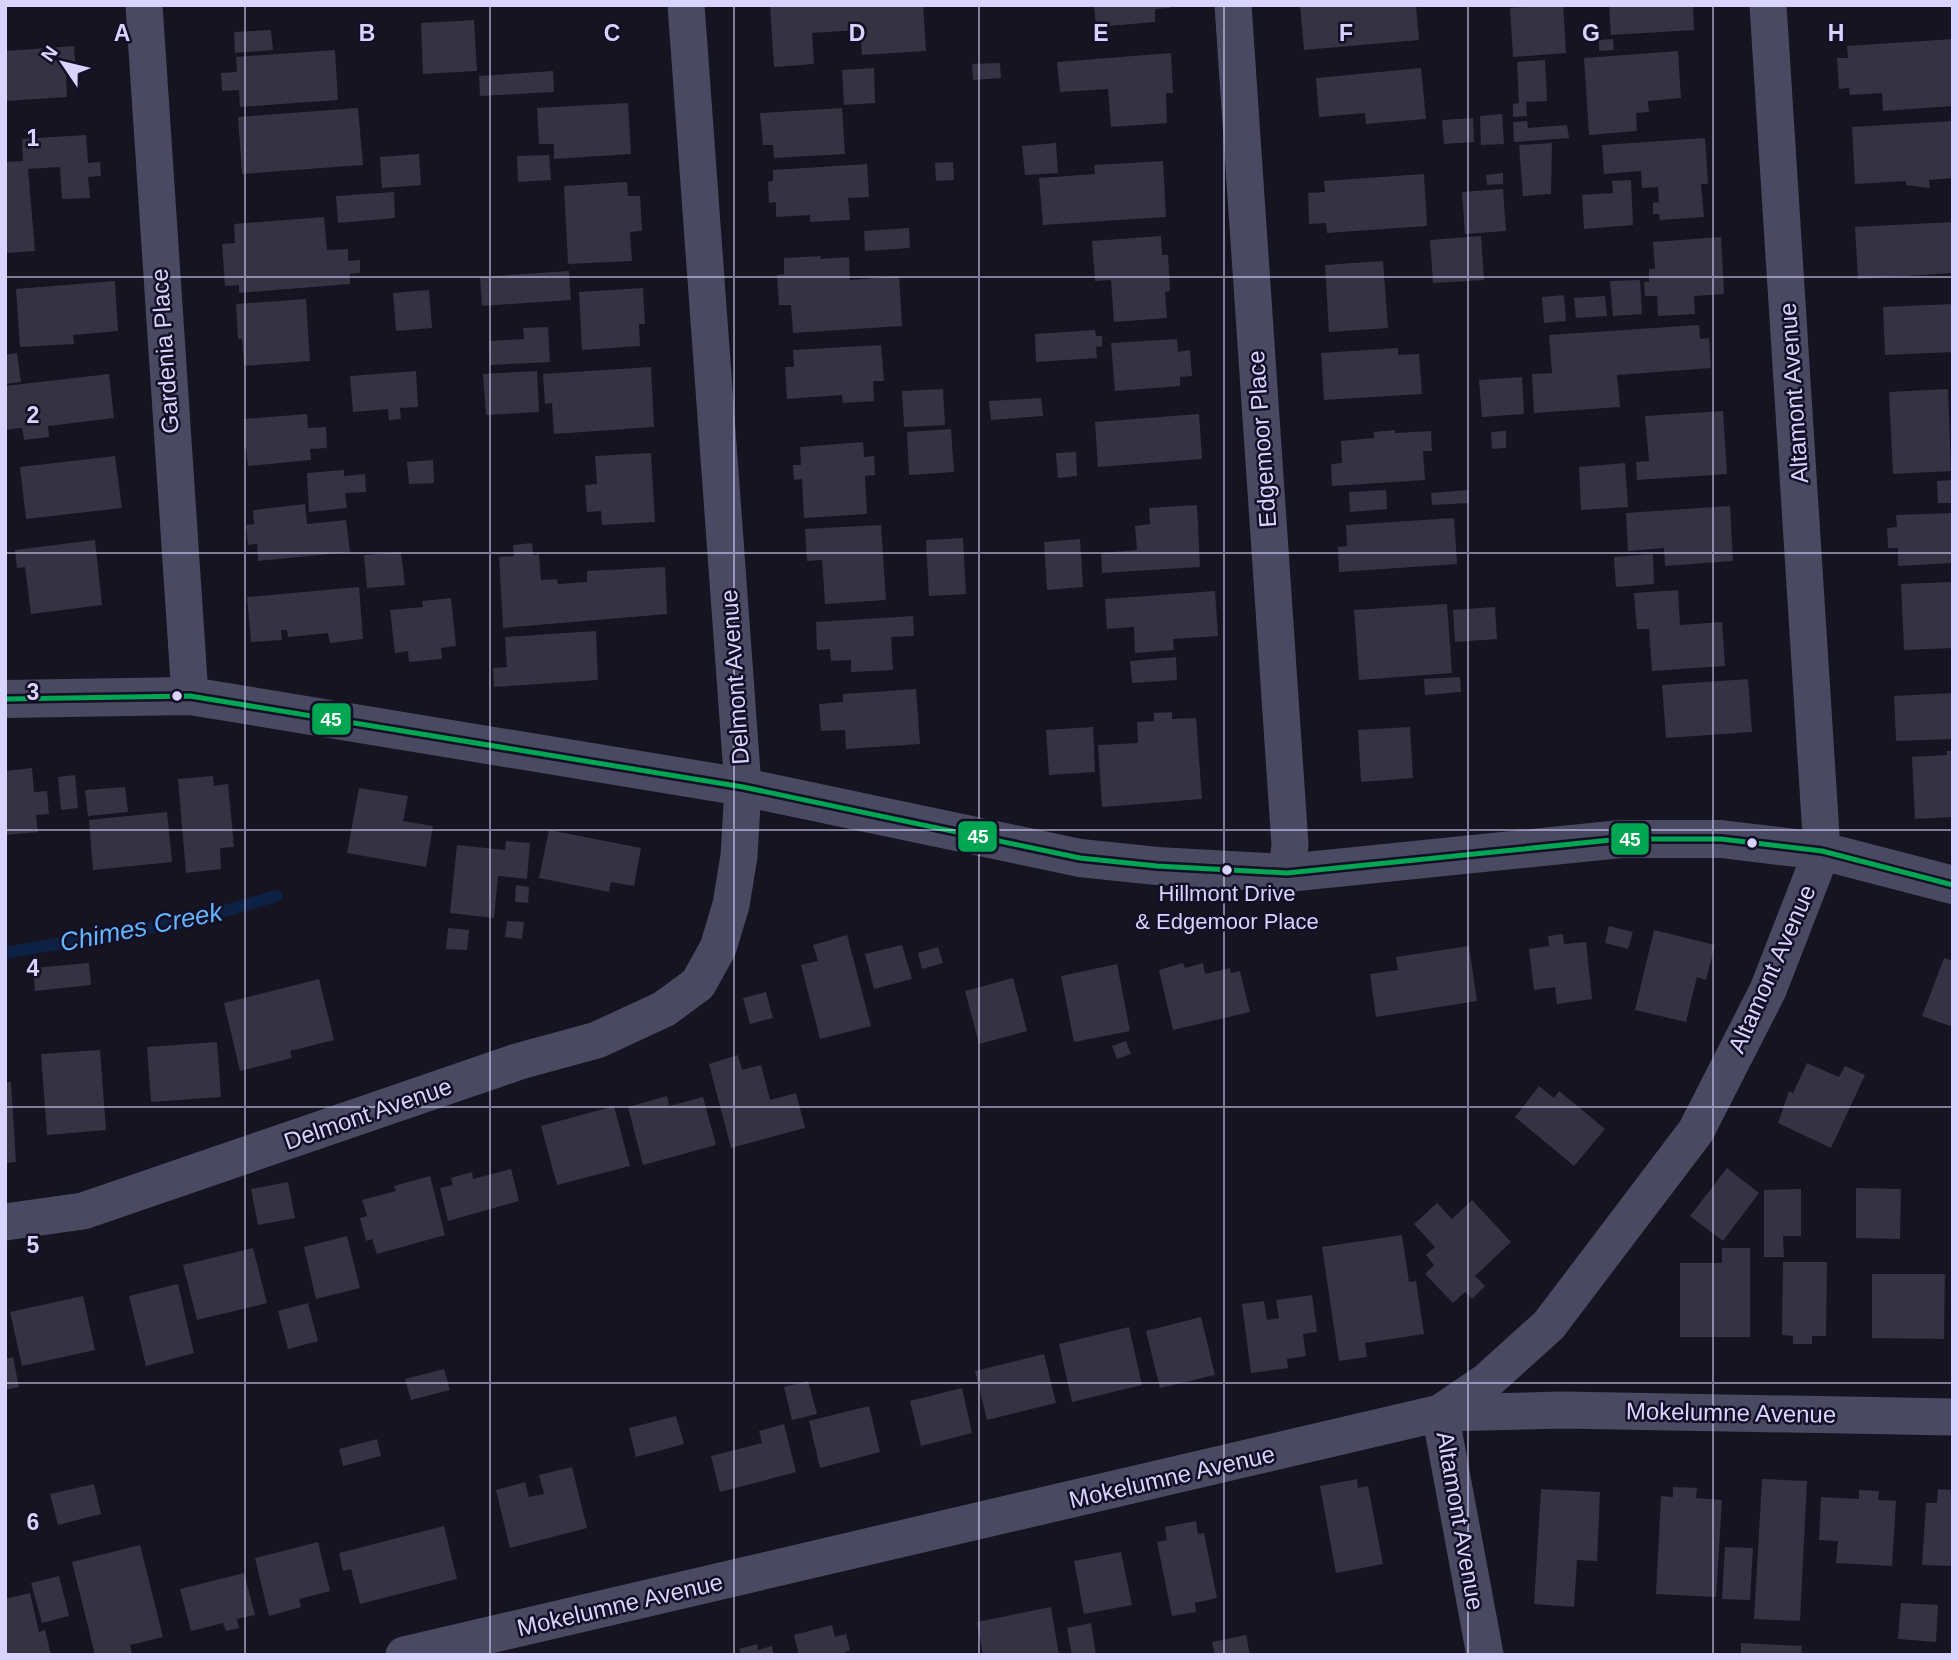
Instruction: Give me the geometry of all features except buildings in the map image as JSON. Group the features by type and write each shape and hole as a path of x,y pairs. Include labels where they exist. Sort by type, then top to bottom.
{"street":[{"name":"Gardenia Place","path":"144,5 190,696"},
{"name":"Delmont Avenue","path":"5,1222 83,1211 520,1062 597,1040 664,1009 698,984 718,948 731,905 739,856 743,787 686,5"},
{"name":"Edgemoor Place","path":"1233,5 1290,845 1287,873"},
{"name":"Altamont Avenue","path":"1485,1655 1440,1413 1487,1381 1549,1325 1696,1131 1768,990 1822,850 1768,5"},
{"path":"5,699 190,696 743,787 1080,858 1171,867 1287,873 1621,839 1721,839 1822,850 1953,885"},
{"name":"Mokelumne Avenue","path":"404,1655 1440,1413 1563,1410 1953,1417"}],"waterway":[{"name":"Chimes Creek","path":"5,953 194,920 276,896"}],"transit line":[{"name":"45","path":"5,699 190,696 743,787 1080,858 1157,866 1287,873 1621,839 1721,839 1822,851 1953,885"}],"place":[{"name":"Hillmont Drive & Edgemoor Place","path":"1227,870"}]}
